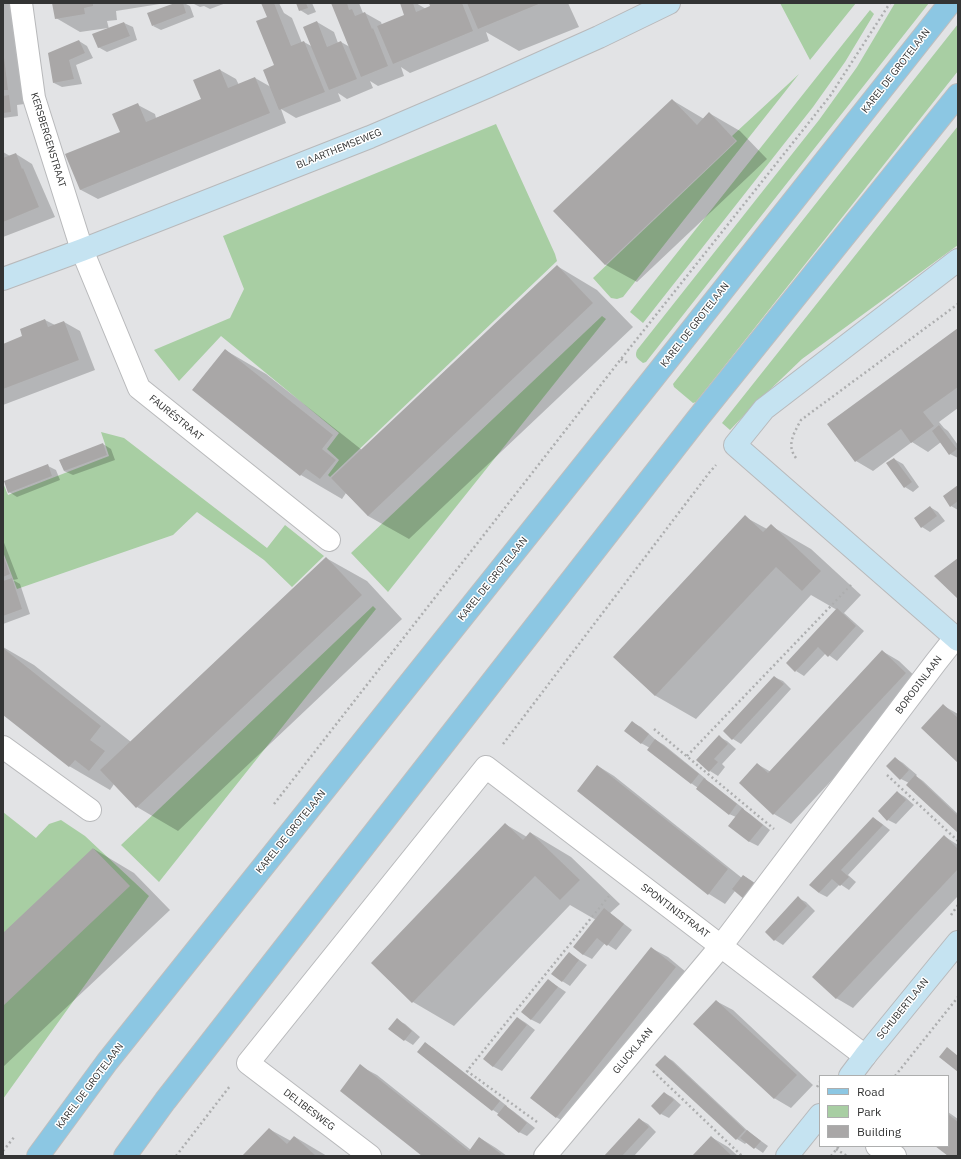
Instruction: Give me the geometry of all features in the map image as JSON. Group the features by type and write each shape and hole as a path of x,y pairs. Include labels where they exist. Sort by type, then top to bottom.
{"main road":[{"name":"KAREL DE GROTELAAN","path":"38,1156 107,1062 651,381 950,3"},
{"path":"125,1156 165,1101 698,418 958,96"}],"street":[{"name":"KERSBERGENSTRAAT","path":"21,3 34,98 82,250"},
{"name":"BLAARTHEMSEWEG","path":"3,280 370,138 585,44 669,3"},
{"name":"FAURÉSTRAAT","path":"82,250 139,388 329,540"},
{"path":"735,446 764,409 958,260"},
{"name":"BORODINLAAN","path":"721,946 957,638 735,446"},
{"path":"3,747 90,810"},
{"path":"248,1063 486,767"},
{"name":"SPONTINISTRAAT","path":"486,767 865,1056"},
{"name":"SCHUBERTLAAN","path":"851,1075 958,942"},
{"name":"GLUCKLAAN","path":"545,1156 721,946"},
{"name":"DELIBESWEG","path":"248,1063 370,1156"},
{"path":"787,1156 819,1116"},
{"path":"879,1147 895,1156"}],"path":[{"path":"272,807 609,374 830,96 890,3"},
{"path":"798,461 791,452 792,437 801,420 958,304"},
{"path":"609,374 615,379"},
{"path":"486,767 708,474 735,446"},
{"path":"687,756 852,584"},
{"path":"654,729 796,847"},
{"path":"866,755 958,841"},
{"path":"560,1139 467,1071 626,874"},
{"path":"896,1075 958,997"},
{"path":"633,1051 742,1156"},
{"path":"176,1156 248,1063"},
{"path":"3,1151 18,1132"},
{"path":"831,1156 836,1149 847,1156"}],"green space":[{"path":"780,3 856,3 810,60"},
{"path":"895,3 929,3 646,362 643,363 636,356 637,350 819,120 857,67"},
{"path":"870,10 874,14 845,62 813,107 643,323 630,312"},
{"path":"958,24 958,71 696,402 693,403 674,387 673,384"},
{"path":"799,74 623,297 617,299 611,298 593,278 737,141 732,136"},
{"path":"496,124 557,261 330,477 328,475 339,460 327,449 339,433 221,336 179,381 154,350 230,318 244,289 223,236"},
{"path":"958,126 958,245 802,359 730,430 722,423"},
{"path":"602,316 606,319 388,592 351,553"},
{"path":"101,432 124,438 267,548 285,525 324,556 292,587 264,560 197,512 173,535 17,589 3,552 3,483 8,495 109,456"},
{"path":"373,606 376,609 159,882 121,845"},
{"path":"3,812 36,838 49,824 61,820 85,836 149,896 3,1099"}],"building":[{"path":"52,3 93,3 93,6 84,8 85,14 55,19"},
{"path":"175,3 183,3 186,13 152,26 147,13"},
{"path":"261,3 274,3 291,46 304,41 325,92 279,110 263,70 274,65 256,21 267,17"},
{"path":"296,3 306,3 308,8 299,11"},
{"path":"331,3 347,3 349,10 352,9 355,16 365,12 388,66 361,77"},
{"path":"400,3 413,3 416,12 430,6 429,3 462,3 473,31 393,64 377,26 404,15"},
{"path":"467,3 541,3 478,29"},
{"path":"317,21 327,47 341,41 357,79 329,90 303,27"},
{"path":"124,22 130,36 98,48 92,34"},
{"path":"79,40 85,53 69,60 74,79 53,83 48,53"},
{"path":"4,57 8,90 3,90"},
{"path":"220,69 228,88 255,77 270,113 80,190 65,154 120,132 112,114 138,103 146,122 201,99 193,80"},
{"path":"9,95 11,112 3,113 3,96"},
{"path":"672,99 697,125 709,112 736,141 605,265 553,211"},
{"path":"16,153 39,207 3,222 3,158"},
{"path":"557,265 593,303 368,516 331,478"},
{"path":"45,319 48,327 64,321 79,360 3,389 3,344 22,336 20,329"},
{"path":"958,328 958,387 923,412 934,426 911,443 901,429 855,462 827,424"},
{"path":"225,349 333,435 322,449 336,460 320,479 306,469 300,476 192,390"},
{"path":"939,425 957,449 949,455 932,431"},
{"path":"103,443 107,455 64,471 59,460"},
{"path":"894,458 912,482 904,488 886,463"},
{"path":"48,464 52,476 8,493 4,481"},
{"path":"958,485 958,501 950,507 943,496"},
{"path":"930,506 937,516 921,528 914,518"},
{"path":"745,515 763,532 771,524 821,571 802,591 776,567 655,696 613,657"},
{"path":"3,555 10,574 3,577"},
{"path":"326,557 362,595 136,808 100,770"},
{"path":"958,558 958,599 934,576"},
{"path":"12,578 22,609 3,616 3,581"},
{"path":"837,608 856,626 828,657 818,647 795,672 786,663"},
{"path":"3,648 101,726 90,740 105,751 89,771 75,760 69,767 3,715"},
{"path":"882,650 906,673 773,815 739,783 757,763 768,773"},
{"path":"774,676 784,684 732,740 723,731"},
{"path":"943,704 958,718 958,763 921,728"},
{"path":"632,721 649,734 641,744 624,731"},
{"path":"719,735 728,744 714,759 718,762 709,772 696,760"},
{"path":"655,739 699,774 691,784 647,750"},
{"path":"895,757 909,770 900,780 886,766"},
{"path":"597,765 728,869 708,895 577,791"},
{"path":"915,775 958,816 958,833 906,785"},
{"path":"704,778 737,804 729,815 696,789"},
{"path":"897,791 906,800 887,821 878,811"},
{"path":"742,808 763,825 749,842 728,826"},
{"path":"873,817 883,825 841,870 849,877 840,886 832,879 819,893 809,885"},
{"path":"505,823 523,840 530,832 580,880 560,900 535,876 412,1003 371,963"},
{"path":"944,835 958,849 958,869 836,999 812,977"},
{"path":"93,848 130,886 3,1006 3,933"},
{"path":"743,875 757,885 745,900 732,889"},
{"path":"798,896 807,906 774,941 765,932"},
{"path":"604,908 624,924 607,946 597,938 583,955 573,947"},
{"path":"651,947 676,967 556,1118 530,1098"},
{"path":"569,952 579,960 562,982 551,974"},
{"path":"548,979 558,987 531,1020 521,1012"},
{"path":"716,1000 797,1075 774,1099 693,1024"},
{"path":"517,1017 527,1025 493,1067 483,1059"},
{"path":"397,1018 412,1031 404,1041 388,1029"},
{"path":"425,1042 500,1101 492,1111 417,1052"},
{"path":"947,1047 958,1056 958,1072 939,1057"},
{"path":"665,1055 745,1130 736,1140 655,1065"},
{"path":"360,1064 469,1151 479,1137 501,1154 500,1156 422,1156 340,1091"},
{"path":"664,1092 674,1100 660,1115 651,1106"},
{"path":"505,1105 527,1123 519,1133 497,1115"},
{"path":"949,1115 958,1122 958,1156 948,1156 936,1147 949,1147"},
{"path":"639,1118 649,1127 622,1156 604,1156"},
{"path":"269,1128 287,1144 294,1136 316,1156 242,1156"},
{"path":"747,1130 761,1141 754,1149 740,1138"},
{"path":"711,1136 732,1156 692,1156"}]}
